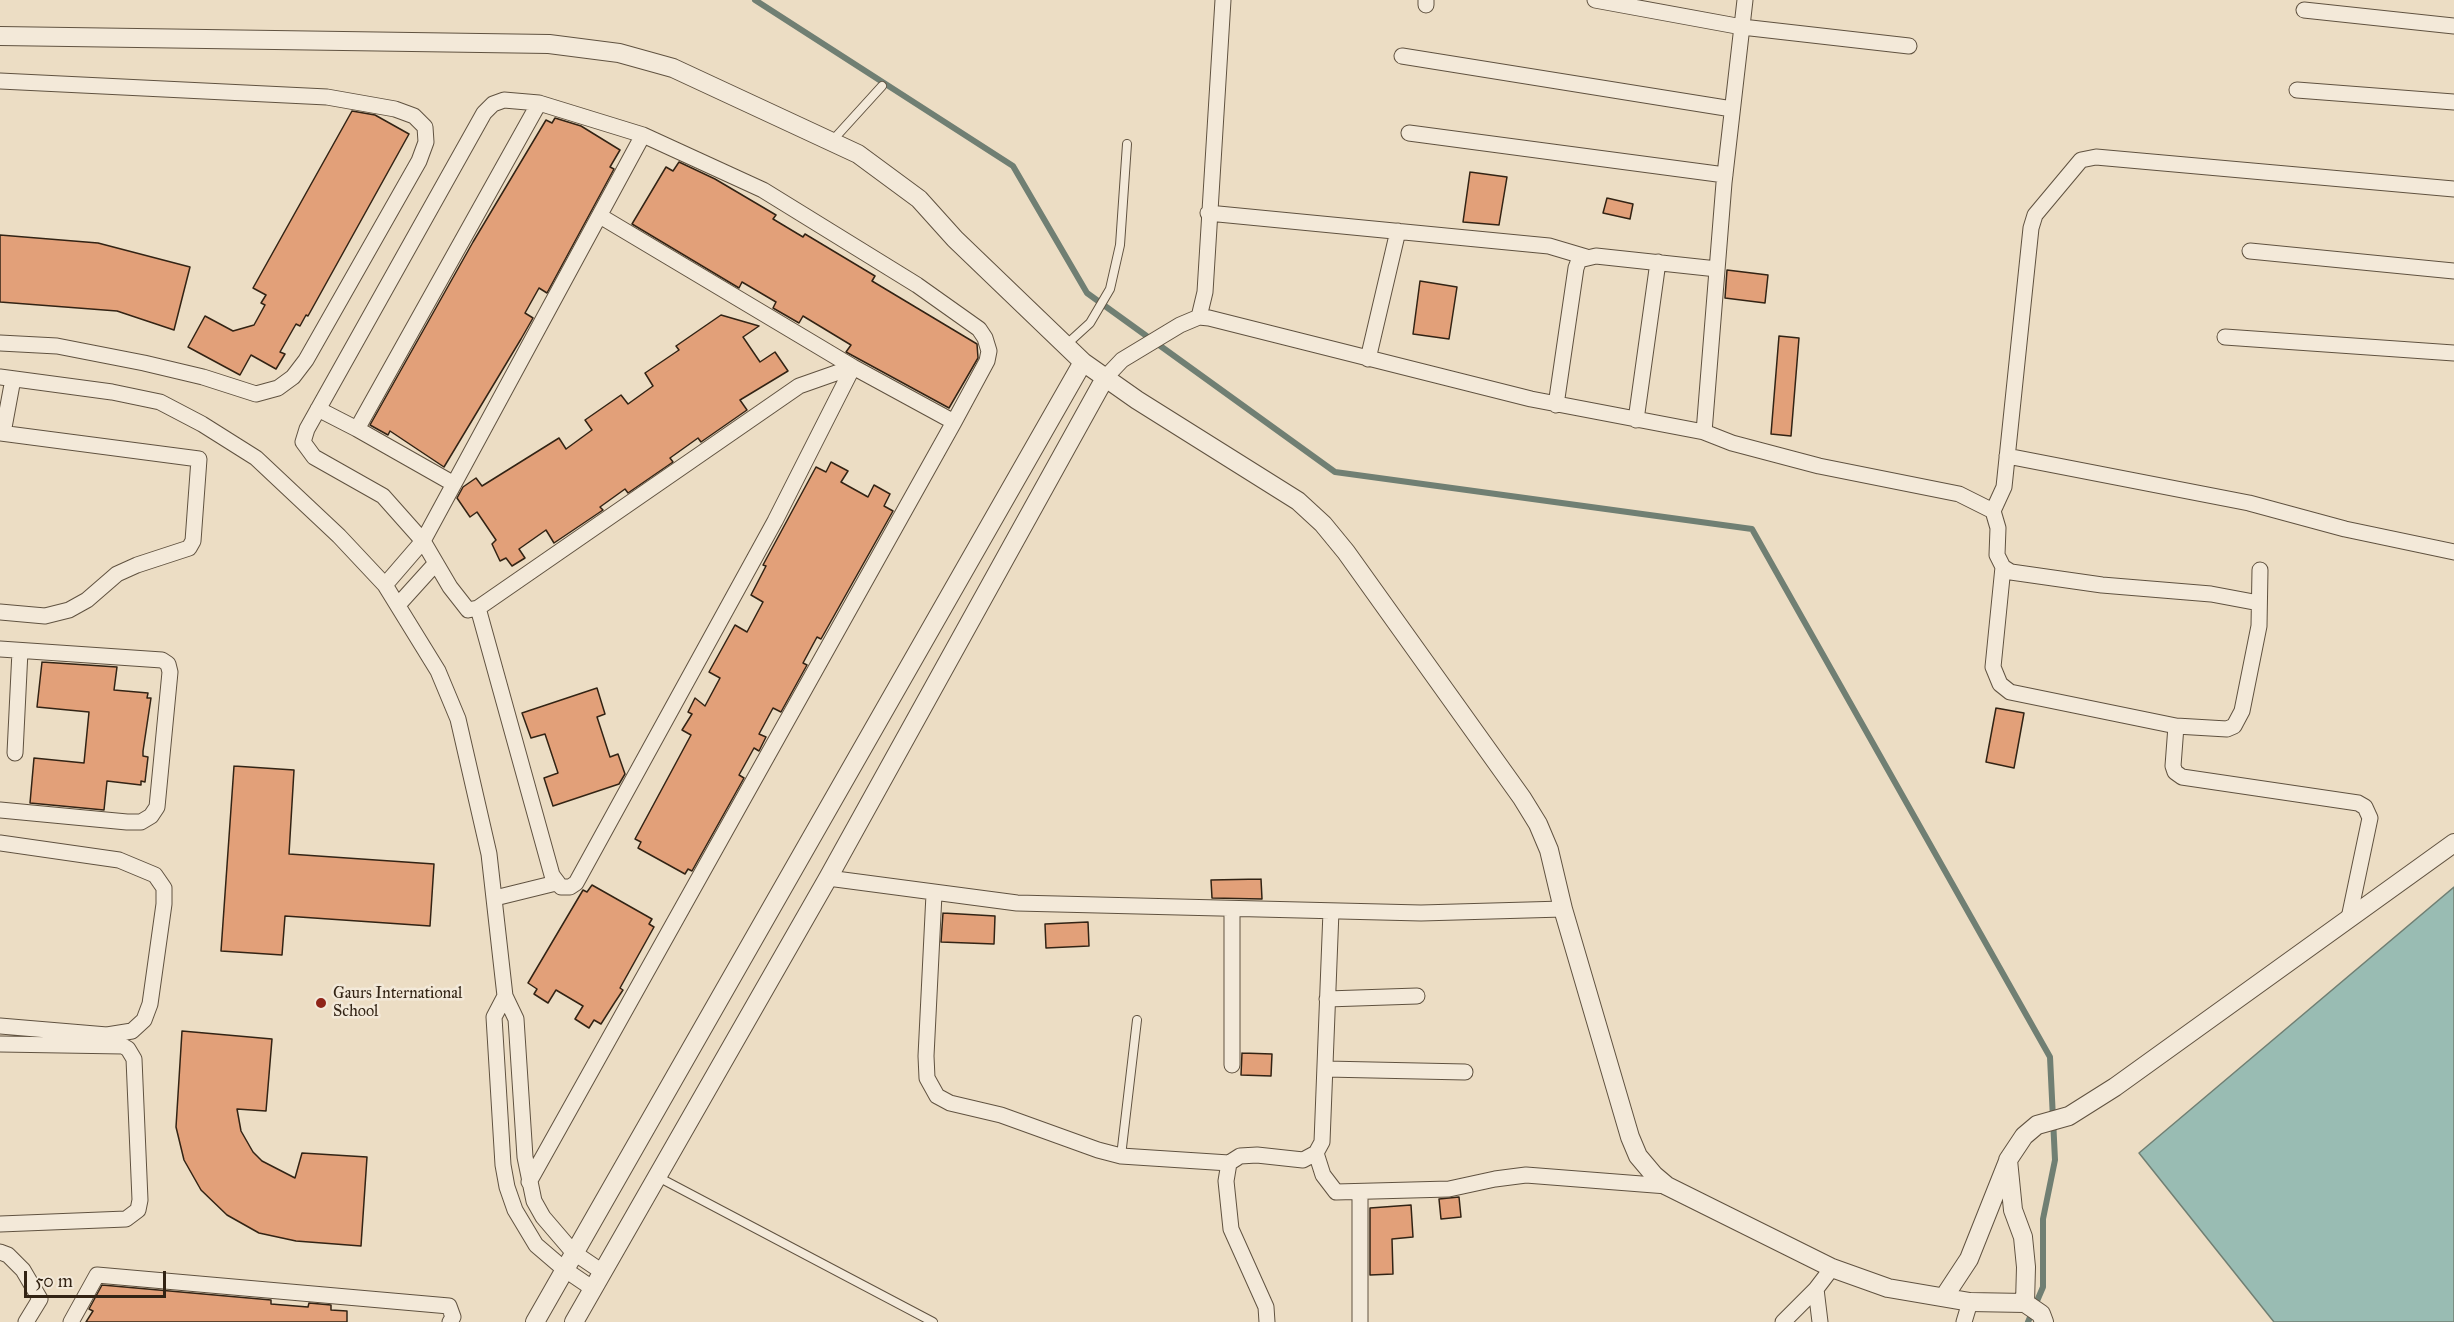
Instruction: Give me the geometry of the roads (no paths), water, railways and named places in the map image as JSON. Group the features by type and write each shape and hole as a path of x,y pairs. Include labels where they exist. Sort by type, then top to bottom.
{"street":[{"path":"1199,317 1205,292 1223,0"},
{"path":"1595,0 1742,27 1909,46"},
{"path":"1704,432 1725,176 1745,0"},
{"path":"2304,10 2454,26"},
{"path":"0,36 561,45 619,53 673,68 831,142 881,169 919,199 955,239 1067,344 1083,362 1298,501 1323,524 1522,798 1538,824 1549,850 1563,909 1630,1137 1647,1167 1667,1186 1832,1268 1888,1288 1970,1302 2025,1303 2043,1318"},
{"path":"1402,56 1732,109"},
{"path":"0,81 327,97 395,109 414,116 425,127 426,141 419,161 306,360 293,377 278,388 256,394 203,377 144,363 57,346 0,343"},
{"path":"2297,90 2454,102"},
{"path":"529,1182 954,422 987,361 989,351 979,329 859,247 763,190 643,135 539,103 504,100 493,104 484,113 318,409 303,442 314,457 383,496 423,541 462,606 468,610 478,608 799,386 854,367"},
{"path":"357,429 539,103"},
{"path":"1409,133 1725,176"},
{"path":"385,585 423,541 643,135"},
{"path":"2260,570 2259,626 2242,711 2234,726 2227,729 2176,726 2010,692 2000,684 1993,667 2003,567 1997,555 1998,528 1993,511 2004,487 2031,228 2035,214 2081,160 2096,157 2454,189"},
{"path":"1209,213 1549,246 1586,257 1717,269"},
{"path":"600,216 854,367 954,422"},
{"path":"1368,359 1398,231"},
{"path":"2250,251 2454,271"},
{"path":"1556,405 1576,268 1580,260 1586,257"},
{"path":"1636,420 1658,262"},
{"path":"574,1322 601,1271 828,878 1105,378 1122,360 1180,325 1199,317 1556,405 1704,432 1732,443 1819,466 1959,494 1993,511"},
{"path":"2225,337 2454,353"},
{"path":"535,1322 1083,362"},
{"path":"478,608 556,883 561,887 570,887 576,883 775,521 854,367"},
{"path":"0,612 45,616 69,610 87,600 117,574 189,548 193,541 199,459 2,433 7,378 112,392 160,402 202,424 256,458 339,537 385,585 438,671 458,719 489,854 505,996 516,1019 529,1182 543,1217 573,1252 601,1271"},
{"path":"318,409 454,484"},
{"path":"2007,456 2249,503 2345,529 2454,552"},
{"path":"398,605 436,563"},
{"path":"2003,567 2022,574 2102,585 2211,594 2259,603"},
{"path":"0,650 162,660 168,664 157,807 151,816 141,822 0,810"},
{"path":"15,753 20,651"},
{"path":"2176,726 2173,765 2175,772 2182,777 2358,803 2365,807 2370,818 2349,918"},
{"path":"0,843 119,860 155,875 164,888 164,904 150,1004 144,1020 132,1031 107,1035 0,1026"},
{"path":"1944,1297 1969,1259 2008,1160 2030,1129 2069,1116 2133,1074 2454,843"},
{"path":"828,878 934,894 1017,903 1421,913 1563,909"},
{"path":"495,898 556,883"},
{"path":"934,894 926,1056 927,1078 937,1096 950,1103 1001,1115 1121,1156 1229,1163 1240,1156 1257,1155 1303,1160 1316,1153 1322,1142 1325,1119 1331,911"},
{"path":"1232,909 1232,1065"},
{"path":"505,996 494,1017 503,1165 507,1187 515,1210 536,1245 564,1269 592,1288"},
{"path":"1328,999 1417,996"},
{"path":"0,1044 123,1046 128,1049 134,1059 140,1200 138,1210 126,1220 0,1224"},
{"path":"1326,1069 1465,1072"},
{"path":"1316,1153 1323,1175 1336,1192 1449,1189 1526,1175 1667,1186"},
{"path":"2008,1160 2013,1210 2023,1237 2026,1268 2025,1303"},
{"path":"1229,1163 1226,1181 1231,1230 1266,1307 1267,1322"},
{"path":"1360,1193 1360,1322"},
{"path":"0,1252 8,1255 23,1270 40,1299 26,1322"},
{"path":"1782,1322 1816,1289 1832,1268"},
{"path":"70,1322 97,1275 449,1306 453,1317 450,1322"},
{"path":"1816,1289 1820,1322"},
{"path":"1964,1322 1970,1302"}],"lane":[{"path":"831,142 882,86"},
{"path":"1067,344 1090,323 1110,289 1120,245 1127,144"},
{"path":"1121,1156 1137,1020"},
{"path":"657,1176 933,1322"}],"water":[{"path":"2454,887 2454,1322 2274,1322 2139,1153"}],"waterway":[{"path":"755,0 1013,166 1087,293 1335,472 1752,529 2050,1057 2055,1160 2043,1219 2043,1287 2028,1322"}],"place":[{"name":"Gaurs International School","path":"321,1003"}]}
